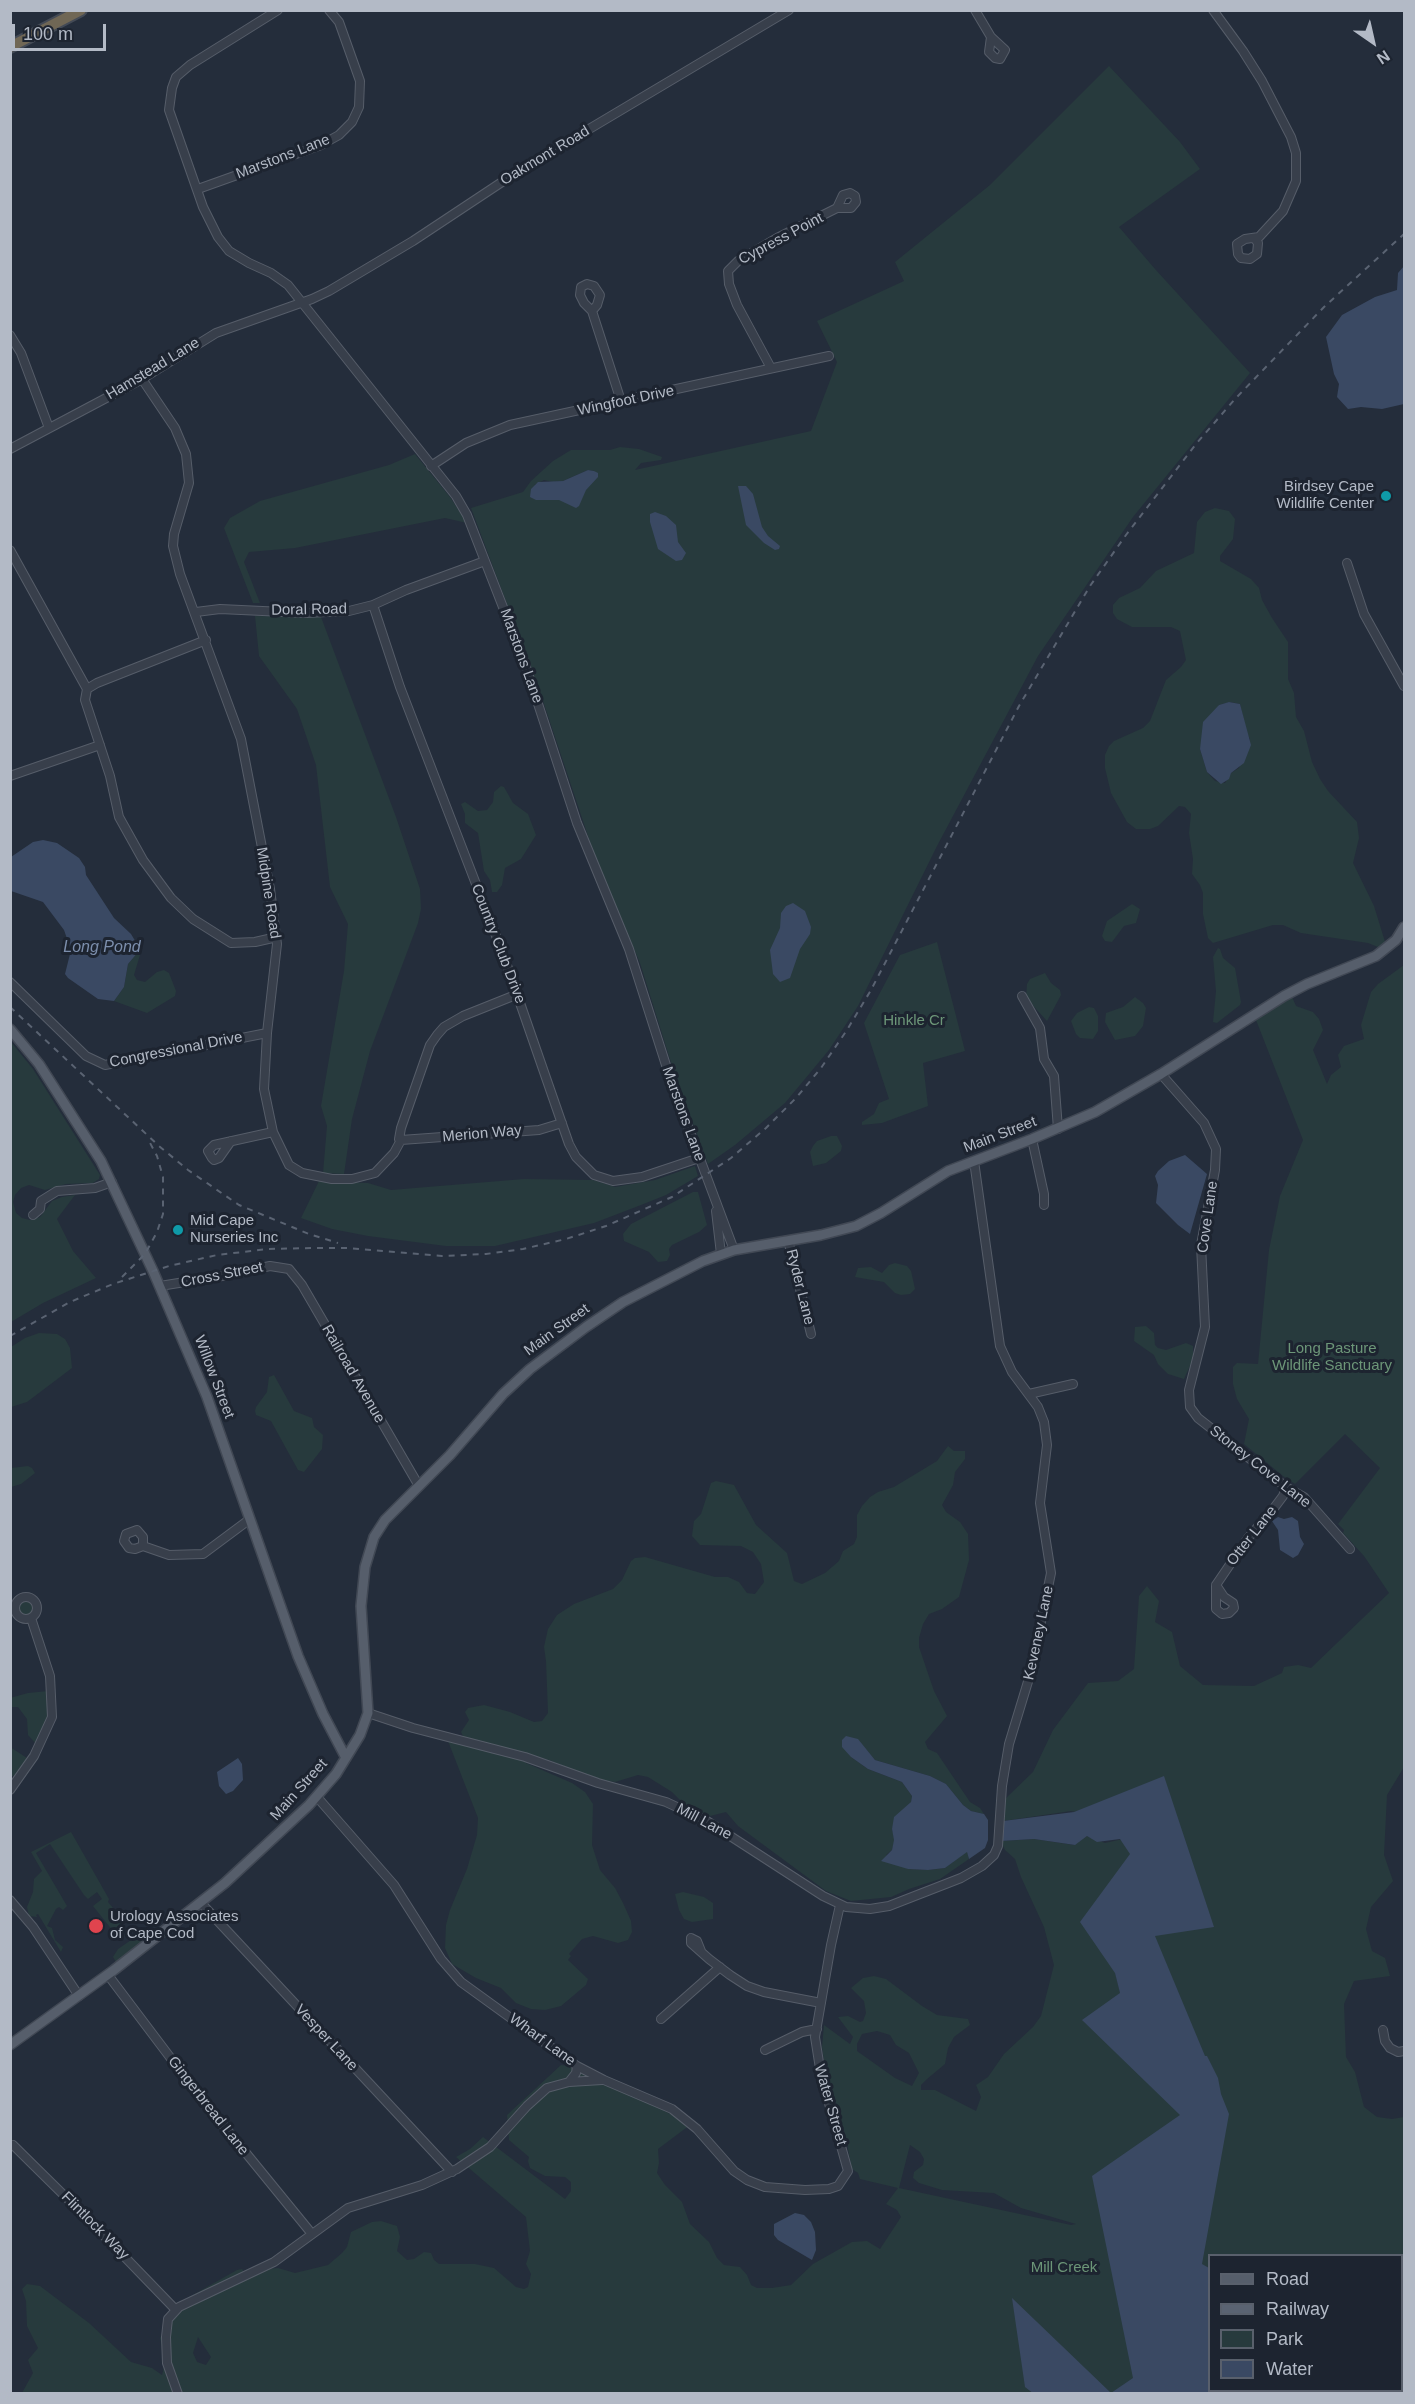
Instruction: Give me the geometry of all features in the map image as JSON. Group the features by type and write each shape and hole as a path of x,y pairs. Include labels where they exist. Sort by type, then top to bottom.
{"highway":[{"path":"10,47 81,10"}],"main road":[{"name":"Main Street","path":"10,2046 108,1975 201,1903 251,1860 317,1797 360,1735 368,1713 361,1606 367,1559 381,1525 450,1455 511,1386 530,1369 623,1302 683,1270 734,1250 845,1229 871,1220 941,1175 1095,1112 1161,1074 1299,988 1376,956 1396,940 1404,927"},
{"name":"Willow Street","path":"10,1029 48,1078 94,1149 112,1182 160,1286 207,1397 311,1688 346,1758"}],"street":[{"name":"Marstons Lane","path":"278,10 203,56 176,77 169,100 169,110 198,189 212,227 229,251 280,279 302,303 463,506 524,661 577,823 632,957 672,1084 734,1250"},
{"name":"Marstons Lane","path":"198,189 321,145 339,135 352,122 359,107 360,81 339,22 329,10"},
{"name":"Oakmont Road","path":"302,303 328,291 413,242 508,178 789,10"},
{"path":"975,10 991,37"},
{"path":"1213,10 1262,81 1291,137 1296,153 1297,172 1293,192 1277,220 1255,239"},
{"name":"Cypress Point","path":"771,369 737,305 729,284 728,271 738,261 759,248 837,208"},
{"name":"Hamstead Lane","path":"10,449 142,379 216,333 302,303"},
{"path":"592,311 621,402"},
{"path":"10,335 21,353 49,428"},
{"name":"Wingfoot Drive","path":"431,466 466,443 501,428 829,356"},
{"name":"Midpine Road","path":"142,379 175,429 188,462 188,493 176,528 174,546 180,574 196,612 241,739 277,937 264,1089 273,1132 285,1158 294,1170 313,1176 352,1179 375,1173 394,1153 401,1140 399,1139 401,1128 430,1045 437,1035 453,1021 518,994"},
{"path":"10,550 87,689 85,700 124,827 152,873 177,904 193,919 231,943 255,942 277,937"},
{"name":"Doral Road","path":"196,612 220,609 325,612 349,610 373,605 406,590 485,561"},
{"path":"1347,563 1364,614 1404,686"},
{"name":"Country Club Drive","path":"373,605 400,687 518,994 569,1144 576,1157 587,1169 604,1179 613,1181 642,1177 699,1158"},
{"path":"87,689 206,640"},
{"path":"10,776 100,745"},
{"name":"Congressional Drive","path":"10,982 86,1056 105,1065 267,1033"},
{"path":"1022,996 1040,1028 1044,1059 1054,1076 1058,1129"},
{"name":"Cove Lane","path":"1161,1074 1204,1123 1216,1149 1215,1170 1201,1245 1206,1318 1189,1390 1188,1400 1193,1413"},
{"name":"Merion Way","path":"401,1140 539,1130 562,1123"},
{"path":"231,1141 273,1132"},
{"path":"1032,1139 1044,1194 1044,1205"},
{"name":"Keveney Lane","path":"974,1161 1000,1346 1012,1372 1042,1415 1046,1435 1040,1503 1051,1573 1030,1675 1009,1744 1002,1786 999,1830"},
{"path":"33,1215 40,1209 40,1198 57,1191 95,1188 112,1182"},
{"name":"Marstons Lane","path":"715,1204 721,1254"},
{"name":"Ryder Lane","path":"788,1240 811,1334"},
{"name":"Cross Street","path":"160,1286 270,1266 283,1266"},
{"name":"Railroad Avenue","path":"283,1266 294,1273 302,1285 419,1486"},
{"path":"1029,1395 1073,1384"},
{"name":"Stoney Cove Lane","path":"1193,1413 1286,1486 1304,1497 1350,1549"},
{"name":"Otter Lane","path":"1216,1585 1248,1538 1283,1496 1286,1486"},
{"path":"143,1546 169,1555 203,1554 250,1519"},
{"path":"10,1790 34,1756 52,1717 50,1676 31,1618"},
{"name":"Mill Lane","path":"368,1713 413,1728 525,1757 598,1783 666,1802 707,1821 840,1905 856,1909 889,1906 913,1899 973,1872 994,1855 998,1846 999,1830"},
{"name":"Wharf Lane","path":"317,1797 394,1886 448,1968 479,1995 577,2066 672,2109 697,2129 734,2171 753,2183 784,2188 829,2189"},
{"path":"10,1900 33,1927 79,1996"},
{"name":"Vesper Lane","path":"201,1903 452,2172"},
{"name":"Water Street","path":"829,2189 838,2186 848,2171 818,2065 815,2037 840,1905"},
{"path":"701,1951 740,1982 757,1990 821,2003"},
{"path":"661,2019 720,1966"},
{"name":"Gingerbread Lane","path":"108,1975 207,2105 312,2234"},
{"path":"765,2050 802,2032 817,2029"},
{"path":"1383,2030 1385,2041 1390,2048 1398,2052 1404,2051"},
{"path":"569,2082 576,2073 577,2066"},
{"path":"178,2394 166,2355 166,2327 175,2309 266,2267 352,2206 422,2185 452,2172 490,2147 543,2091 569,2082 604,2080"},
{"name":"Flintlock Way","path":"13,2145 88,2218 175,2309"}],"green space":[{"path":"1109,66 1180,142 1200,169 1119,227 1250,373 1133,517 1038,656 937,846 858,1006 829,1050 785,1103 735,1145 708,1164 673,1069 640,963 595,857 540,692 471,508 523,492 531,481 553,461 571,450 610,450 620,447 639,449 662,457 661,460 641,463 635,470 811,431 837,362 817,321 904,281 895,262 990,185","holes":["588,470 594,471 597,477 534,485 544,480 563,481"]},
{"path":"415,454 450,497 467,523 445,518 295,548 249,552 244,562 260,603 253,603 224,528 230,518 260,501 389,465"},
{"path":"1215,508 1229,511 1235,519 1233,539 1220,556 1220,561 1251,579 1259,588 1262,600 1288,642 1288,679 1294,693 1296,717 1304,731 1312,762 1320,779 1357,822 1359,838 1353,863 1374,906 1386,945 1383,949 1368,943 1301,933 1283,925 1273,925 1213,943 1208,938 1203,914 1203,893 1192,874 1193,859 1189,833 1191,814 1185,807 1179,806 1158,826 1150,829 1136,829 1127,822 1111,793 1105,768 1105,755 1109,746 1114,741 1143,728 1150,721 1166,680 1186,660 1180,631 1171,627 1132,627 1117,619 1113,613 1113,605 1119,598 1140,588 1156,571 1194,553 1197,522 1205,512","holes":["1230,702 1240,704 1250,739 1239,768 1231,773 1225,783 1215,781 1207,772 1200,749 1219,705"]},
{"path":"255,616 321,617 396,817 420,889 421,909 418,923 370,1051 352,1119 344,1174 323,1173 327,1126 321,1106 344,971 348,924 330,887 316,765 297,709 259,656"},
{"path":"501,786 504,787 513,803 528,814 536,835 521,859 505,868 502,885 497,892 492,892 490,880 484,871 478,833 465,823 465,814 461,804 465,802 478,811 487,810 493,802 494,792"},
{"path":"1132,904 1140,909 1136,923 1124,926 1112,942 1105,941 1102,936 1107,921"},
{"name":"Hinkle Cr","path":"937,942 965,1051 923,1063 928,1106 882,1123 862,1125 862,1122 874,1114 879,1103 889,1099 864,1023 900,955"},
{"path":"1218,948 1223,958 1235,968 1241,1002 1217,1023 1213,1022 1216,991 1213,957"},
{"path":"139,951 134,975 137,980 145,982 157,972 164,970 169,973 176,991 175,996 147,1013 114,1001 124,987 128,964"},
{"name":"Long Pasture Wildlife Sanctuary","path":"1404,965 1404,1767 1387,1795 1384,1855 1393,1881 1371,1907 1366,1929 1372,1951 1385,1958 1390,1976 1354,1981 1344,2004 1346,2057 1355,2072 1364,2107 1377,2117 1392,2119 1404,2117 1404,2372 1403,2254 1208,2254 1208,2330 1200,2355 1200,2057 1167,2036 1146,1902 1125,1823 1071,1811 1003,1821 1004,1800 1033,1772 1053,1730 1088,1683 1118,1681 1134,1669 1139,1596 1147,1586 1159,1601 1155,1622 1172,1632 1180,1666 1203,1685 1254,1686 1282,1673 1284,1667 1298,1665 1311,1668 1389,1593 1364,1556 1338,1524 1380,1468 1345,1434 1295,1484 1244,1444 1249,1419 1237,1399 1233,1384 1233,1367 1237,1363 1258,1364 1269,1250 1280,1196 1303,1140 1256,1020 1292,997 1296,1006 1313,1012 1319,1019 1323,1030 1313,1050 1327,1084 1331,1075 1341,1067 1338,1055 1344,1046 1364,1039 1361,1025 1371,992"},
{"path":"1045,973 1051,983 1060,990 1061,995 1047,1021 1026,998 1027,984 1030,979"},
{"path":"1135,997 1146,1008 1143,1026 1135,1036 1115,1040 1105,1022 1106,1013 1123,1007"},
{"path":"1089,1007 1094,1008 1098,1016 1098,1031 1093,1039 1080,1038 1071,1021 1077,1013"},
{"path":"11,1042 33,1069 100,1175 99,1179 93,1183 66,1184 45,1190 29,1185 21,1188 15,1195 13,1202 16,1213 30,1220 40,1217 52,1201 75,1195 57,1219 73,1251 96,1278 43,1303 11,1322"},
{"path":"837,1136 842,1146 841,1151 826,1163 813,1166 810,1152 813,1146 817,1141"},
{"path":"695,1166 698,1176 666,1195 641,1205 594,1223 495,1246 446,1246 368,1236 332,1229 301,1218 319,1181 368,1183 391,1190 524,1179 593,1180 615,1187 655,1180"},
{"path":"693,1192 698,1192 707,1225 699,1232 672,1245 667,1261 658,1262 649,1252 624,1241 623,1234 631,1224"},
{"path":"895,1263 907,1266 911,1271 915,1289 910,1294 895,1293 884,1282 855,1277 858,1268 871,1267 882,1273 889,1265"},
{"path":"1146,1326 1154,1333 1155,1345 1158,1348 1166,1350 1186,1343 1193,1346 1193,1359 1184,1379 1168,1374 1158,1364 1154,1355 1134,1341 1135,1327"},
{"path":"39,1333 57,1334 65,1339 70,1348 72,1368 27,1402 11,1407 11,1347"},
{"path":"274,1375 294,1411 312,1418 314,1427 323,1435 322,1449 304,1472 298,1470 271,1421 256,1415 256,1407 267,1392 269,1377"},
{"path":"948,1446 954,1451 965,1451 965,1459 955,1472 953,1485 942,1505 946,1512 960,1522 968,1534 969,1560 959,1597 942,1609 929,1614 919,1638 919,1647 934,1691 947,1716 925,1742 928,1749 937,1753 970,1802 980,1808 984,1814 971,1811 946,1784 930,1776 875,1760 857,1739 851,1757 868,1769 902,1782 912,1796 911,1802 892,1829 895,1840 892,1850 886,1855 908,1869 928,1870 945,1868 967,1851 969,1859 940,1879 891,1897 851,1901 826,1891 738,1826 726,1812 710,1816 687,1807 672,1792 648,1777 638,1775 615,1782 594,1779 549,1760 468,1740 463,1736 461,1732 469,1720 465,1712 468,1708 484,1705 534,1722 542,1721 548,1713 544,1647 548,1629 557,1615 574,1604 613,1589 622,1580 631,1561 635,1558 645,1557 715,1577 728,1577 739,1582 747,1593 755,1594 764,1582 761,1564 753,1552 741,1546 700,1545 692,1536 694,1521 701,1514 711,1483 716,1481 734,1485 756,1525 787,1553 794,1581 802,1584 825,1573 839,1561 843,1551 854,1544 857,1537 857,1515 870,1497 894,1487 937,1461"},
{"path":"28,1466 35,1473 21,1484 11,1487 11,1468"},
{"path":"23,1600 29,1600 34,1608 32,1614 23,1616 18,1611 18,1605"},
{"path":"48,1691 47,1719 36,1744 28,1735 27,1719 18,1707 11,1707 10,1698"},
{"path":"448,1741 525,1761 572,1783 585,1792 593,1804 592,1845 600,1870 615,1888 623,1903 631,1921 632,1932 628,1940 618,1943 593,1936 582,1939 569,1954 571,1956 568,1960 588,1979 586,1985 561,2006 545,2010 531,2009 516,2003 501,1988 476,1978 452,1964 445,1948 446,1925 467,1869 477,1835 478,1818"},
{"path":"10,1747 27,1758 21,1772 13,1776 11,1776"},
{"path":"71,1832 109,1899 108,1902 123,1924 113,1931 93,1906 102,1899 97,1892 88,1899 84,1895 50,1844 36,1853 67,1906 63,1910 59,1907 56,1909 47,1926 52,1928 55,1940 63,1947 61,1952 38,1914 37,1917 29,1916 27,1907 33,1892 34,1879 42,1871 31,1852"},
{"name":"Mill Creek","path":"1087,1836 1105,1843 1123,1839 1146,1841 1110,1952 1126,2016 1152,2045 1191,2135 1208,2363 1208,2392 1378,2393 22,2393 33,2373 28,2360 38,2348 27,2326 26,2301 22,2289 27,2284 40,2286 89,2323 131,2362 152,2368 162,2375 166,2360 160,2338 176,2316 177,2304 237,2270 242,2269 246,2274 254,2270 278,2268 295,2273 328,2265 347,2247 351,2232 372,2222 381,2221 397,2226 400,2237 397,2251 407,2260 414,2259 424,2252 431,2253 439,2264 475,2264 494,2268 516,2287 524,2289 528,2287 531,2274 526,2264 530,2251 526,2217 456,2157 470,2149 483,2137 565,2199 571,2191 571,2182 565,2177 545,2176 530,2168 529,2157 509,2140 507,2115 561,2065 587,2068 690,2125 658,2149 657,2173 682,2202 690,2224 709,2242 717,2258 724,2265 740,2267 747,2275 751,2285 757,2288 772,2288 791,2285 813,2264 852,2242 867,2241 880,2249 901,2217 897,2210 886,2204 898,2188 860,2179 858,2173 852,2169 845,2134 825,2068 822,2047 824,2025 850,2044 853,2037 838,2017 848,2016 860,2022 863,2021 866,2013 864,2001 851,1988 863,1978 874,1976 886,1979 937,2015 968,2019 970,2025 954,2037 948,2048 945,2064 921,2085 921,2090 935,2090 976,2111 981,2097 976,2085 988,2077 1004,2054 1033,2027 1041,2016 1054,1965 1044,1927 1015,1859 1005,1850 1001,1841 1034,1839 1074,1845","holes":["877,2031 890,2035 896,2045 909,2053 919,2073 912,2086 895,2078 857,2051 857,2044 862,2034","910,2145 920,2152 924,2159 923,2165 914,2172 913,2178 919,2183 942,2190 994,2193 1021,2208 1076,2224 1071,2225 899,2188","198,2337 211,2357 206,2365 197,2362 193,2353"]},
{"path":"683,1892 704,1897 713,1903 713,1919 692,1922 684,1919 675,1894"},
{"path":"140,1936 144,1942 116,1962 113,1957 118,1949"}],"water":[{"path":"1404,266 1404,404 1382,409 1361,407 1348,409 1337,397 1339,384 1334,374 1326,337 1342,315 1375,297 1397,290 1398,273"},
{"path":"588,470 598,473 598,477 586,490 576,508 559,500 536,500 530,497 531,489 538,482 563,481"},
{"path":"738,486 746,486 753,494 762,527 768,536 780,546 779,549 775,550 764,543 746,525"},
{"path":"655,512 666,516 676,525 678,542 686,553 682,560 676,561 658,549 650,522 650,514"},
{"path":"1229,702 1240,704 1251,745 1244,763 1221,784 1207,772 1200,749 1203,722 1219,705"},
{"name":"Long Pond","path":"43,840 57,843 79,858 85,867 86,875 114,918 131,934 137,944 139,951 128,964 124,987 114,1001 98,999 68,978 65,974 71,950 64,930 43,902 11,891 11,857 33,842"},
{"path":"793,903 805,911 811,927 810,934 800,949 790,978 780,982 773,974 770,950 780,928 781,913 786,906"},
{"path":"1185,1155 1207,1174 1190,1234 1156,1203 1158,1185 1155,1176 1158,1171 1169,1161"},
{"path":"1278,1517 1284,1519 1292,1517 1298,1521 1300,1537 1304,1544 1298,1555 1293,1558 1280,1550 1278,1530 1272,1521"},
{"path":"846,1736 858,1739 875,1760 930,1776 946,1784 963,1805 971,1811 984,1814 988,1820 988,1840 985,1848 969,1859 967,1852 945,1868 908,1869 881,1861 892,1850 894,1817 911,1802 912,1796 902,1782 868,1769 851,1757 842,1747 842,1740"},
{"path":"238,1758 242,1764 243,1780 233,1791 226,1794 219,1786 217,1772"},
{"path":"1164,1776 1214,1927 1155,1936 1205,2056 1218,2078 1221,2094 1229,2114 1202,2264 1208,2267 1208,2392 1403,2392 1403,2372 1404,2393 1034,2394 1025,2387 1012,2298 1111,2393 1133,2378 1092,2176 1180,2115 1082,2020 1120,1993 1115,1973 1080,1922 1130,1854 1120,1839 1097,1842 1087,1836 1075,1845 1034,1839 1001,1841 1003,1821 1074,1812"},
{"path":"795,2213 804,2215 811,2222 815,2232 816,2250 812,2260 778,2240 774,2235 774,2224"}],"railway":[{"path":"10,1336 70,1302 113,1284 169,1266 217,1255 268,1249 314,1248 347,1248 442,1256 486,1254 523,1249 566,1239 606,1226 672,1197 731,1158 796,1098 821,1068 847,1030 871,990 1019,706 1090,586 1126,535 1196,444 1235,399 1324,307 1404,234"},
{"path":"10,1007 159,1146 188,1170 239,1205 309,1234 338,1243"},
{"path":"122,1277 145,1254 157,1232 163,1214 163,1177 157,1156 149,1141"}],"place":[{"name":"Birdsey Cape Wildlife Center","path":"1386,496"},
{"name":"Mid Cape Nurseries Inc","path":"178,1230"},
{"name":"Urology Associates of Cape Cod","path":"96,1926"}]}
